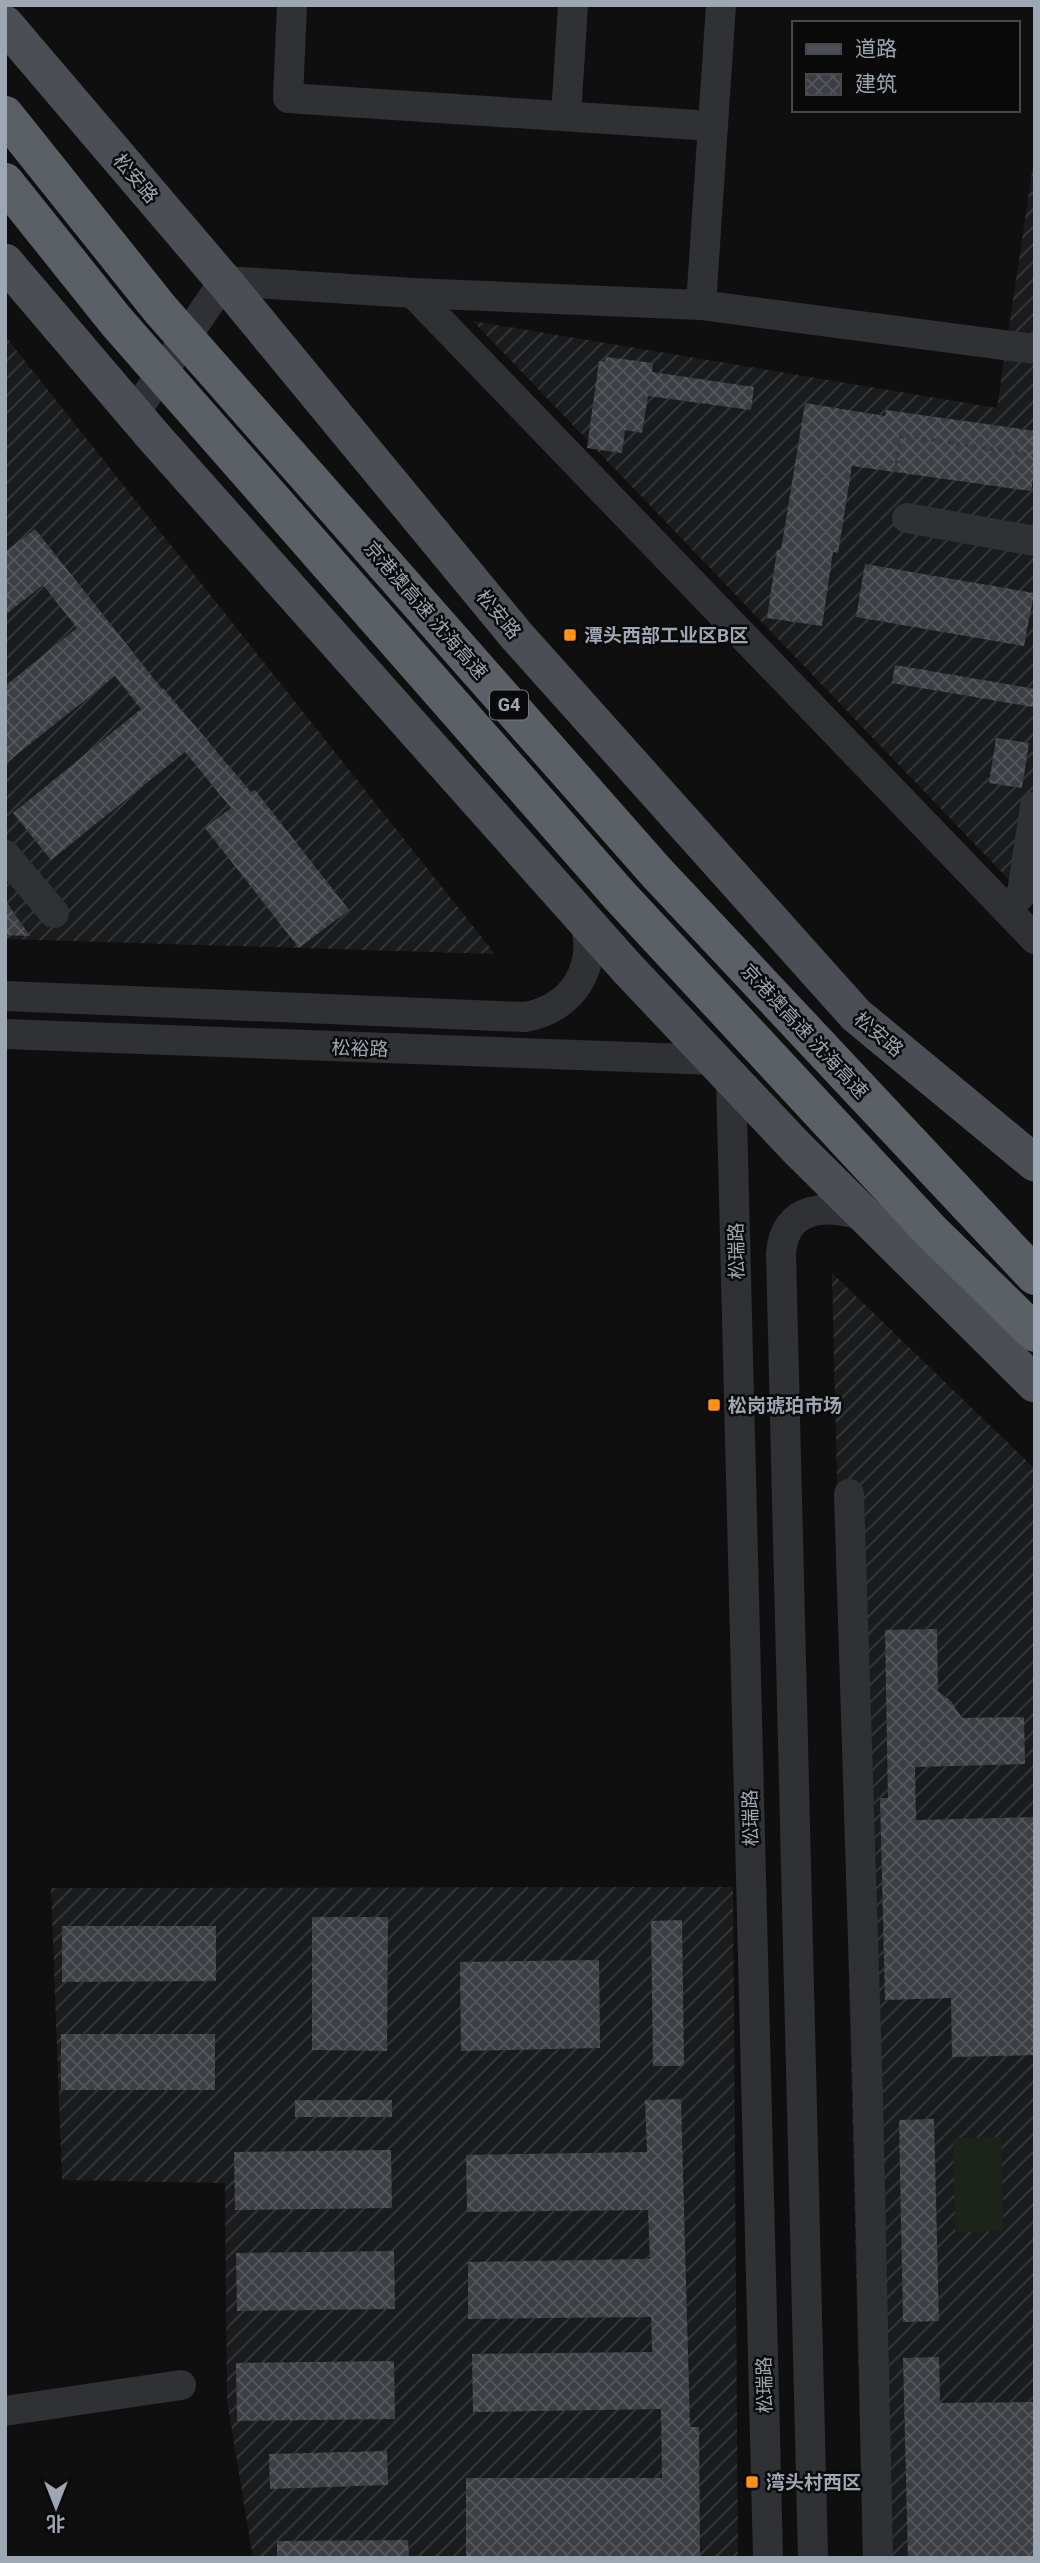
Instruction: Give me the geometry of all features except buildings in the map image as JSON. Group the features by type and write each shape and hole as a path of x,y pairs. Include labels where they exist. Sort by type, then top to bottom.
{"highway":[{"name":"京港澳高速 沈海高速","path":"5,115 160,309 648,862 1035,1276"},
{"name":"G4","path":"5,182 116,321 620,896 929,1229 1035,1333"}],"main road":[{"name":"松安路","path":"5,24 224,281 516,635 856,1015 1035,1163"},
{"path":"5,262 134,414 584,919 723,1069 1035,1384"}],"street":[{"path":"292,5 288,99 713,126"},
{"path":"566,116 573,5"},
{"path":"701,305 721,5"},
{"path":"134,414 224,281 413,293 701,305 1035,349"},
{"path":"413,293 1035,939"},
{"path":"907,518 1035,541"},
{"path":"1007,910 1022,893 1035,806"},
{"path":"5,855 54,913"},
{"name":"松裕路","path":"5,996 525,1017 554,1008 573,991 583,972 588,948 584,919"},
{"name":"松裕路","path":"5,1034 723,1069"},
{"name":"松瑞路","path":"723,1069 768,2558"},
{"path":"813,2558 781,1254 785,1231 798,1217 834,1210 867,1217"},
{"path":"849,1494 867,2070 878,2558"},
{"path":"5,2411 181,2385"}],"path":[{"path":"895,472 901,435 1035,456"}],"shaded area":[{"name":"潭头西部工业区B区","path":"1035,152 1035,907 473,321 997,408"},
{"path":"5,336 495,954 5,939"},
{"path":"832,1273 1035,1469 1035,2558 863,2558"},
{"path":"733,1887 738,2558 253,2558 227,2400 225,2183 62,2180 51,1888"},
{"path":"1001,2137 1004,2231 955,2232 953,2138"}],"place":[{"name":"潭头西部工业区B区","path":"570,635"},
{"name":"松岗琥珀市场","path":"714,1405"},
{"name":"湾头村西区","path":"752,2482"}]}
